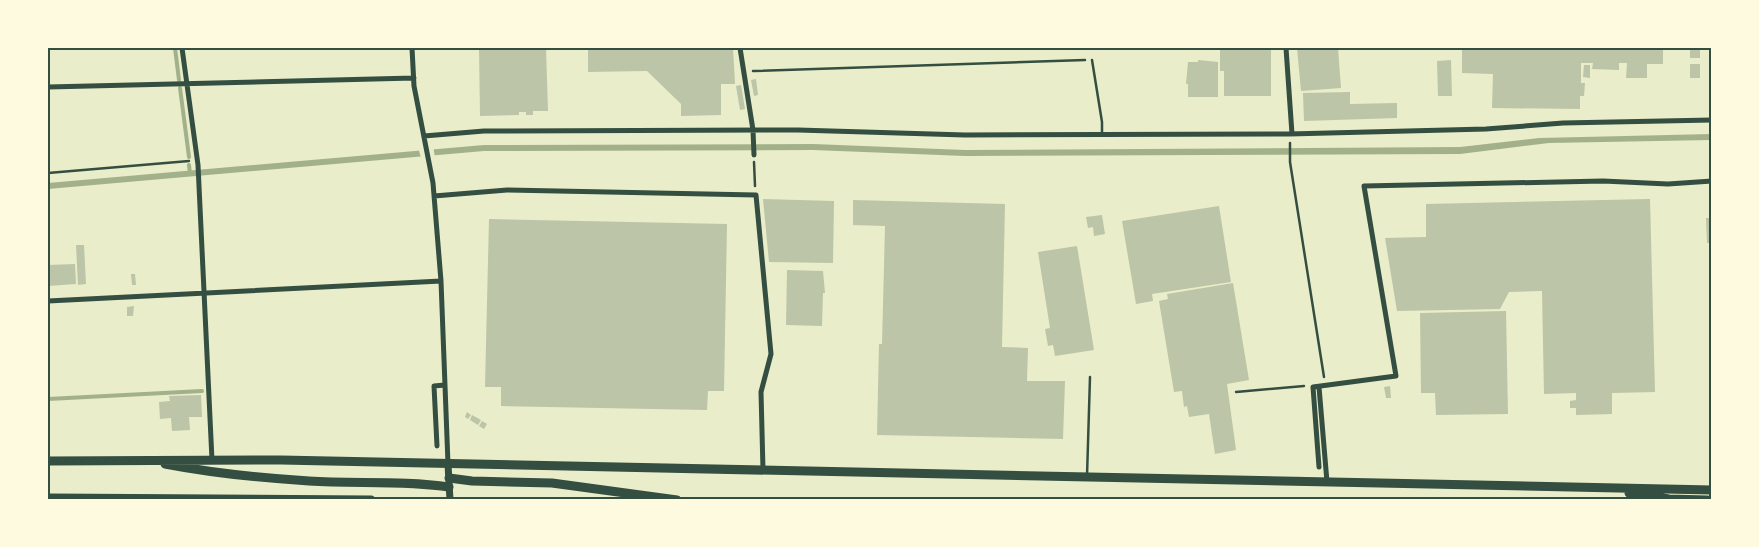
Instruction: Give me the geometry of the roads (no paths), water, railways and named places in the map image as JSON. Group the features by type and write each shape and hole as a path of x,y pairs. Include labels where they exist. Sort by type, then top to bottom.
{"highway":[{"path":"143,460 198,470 309,481 426,484 472,481 552,483 677,500"},
{"path":"48,461 212,460 448,464 1712,490"},
{"path":"1592,488 1669,499 1707,500"},
{"path":"48,498 371,500"}],"street":[{"path":"182,48 198,163 212,460"},
{"path":"412,48 414,78 434,196 441,281 450,500"},
{"path":"740,48 754,130 754,155"},
{"path":"1286,48 1292,134"},
{"path":"48,87 414,78"},
{"path":"424,136 484,130 828,130 965,136 1292,134 1486,129 1563,123 1712,120"},
{"path":"1316,387 1396,376 1364,186 1602,181 1668,184 1712,181"},
{"path":"434,196 507,190 756,195 771,354 761,392 763,470"},
{"path":"48,301 441,281"},
{"path":"437,446 434,386 445,385"},
{"path":"1316,387 1319,467"},
{"path":"1316,387 1327,482"}],"lane":[{"path":"1092,60 1102,135"},
{"path":"1087,477 1090,377"}],"waterway":[{"path":"175,48 179,80"},
{"path":"180,88 189,157"},
{"path":"189,165 190,174"},
{"path":"48,399 202,391"}]}
